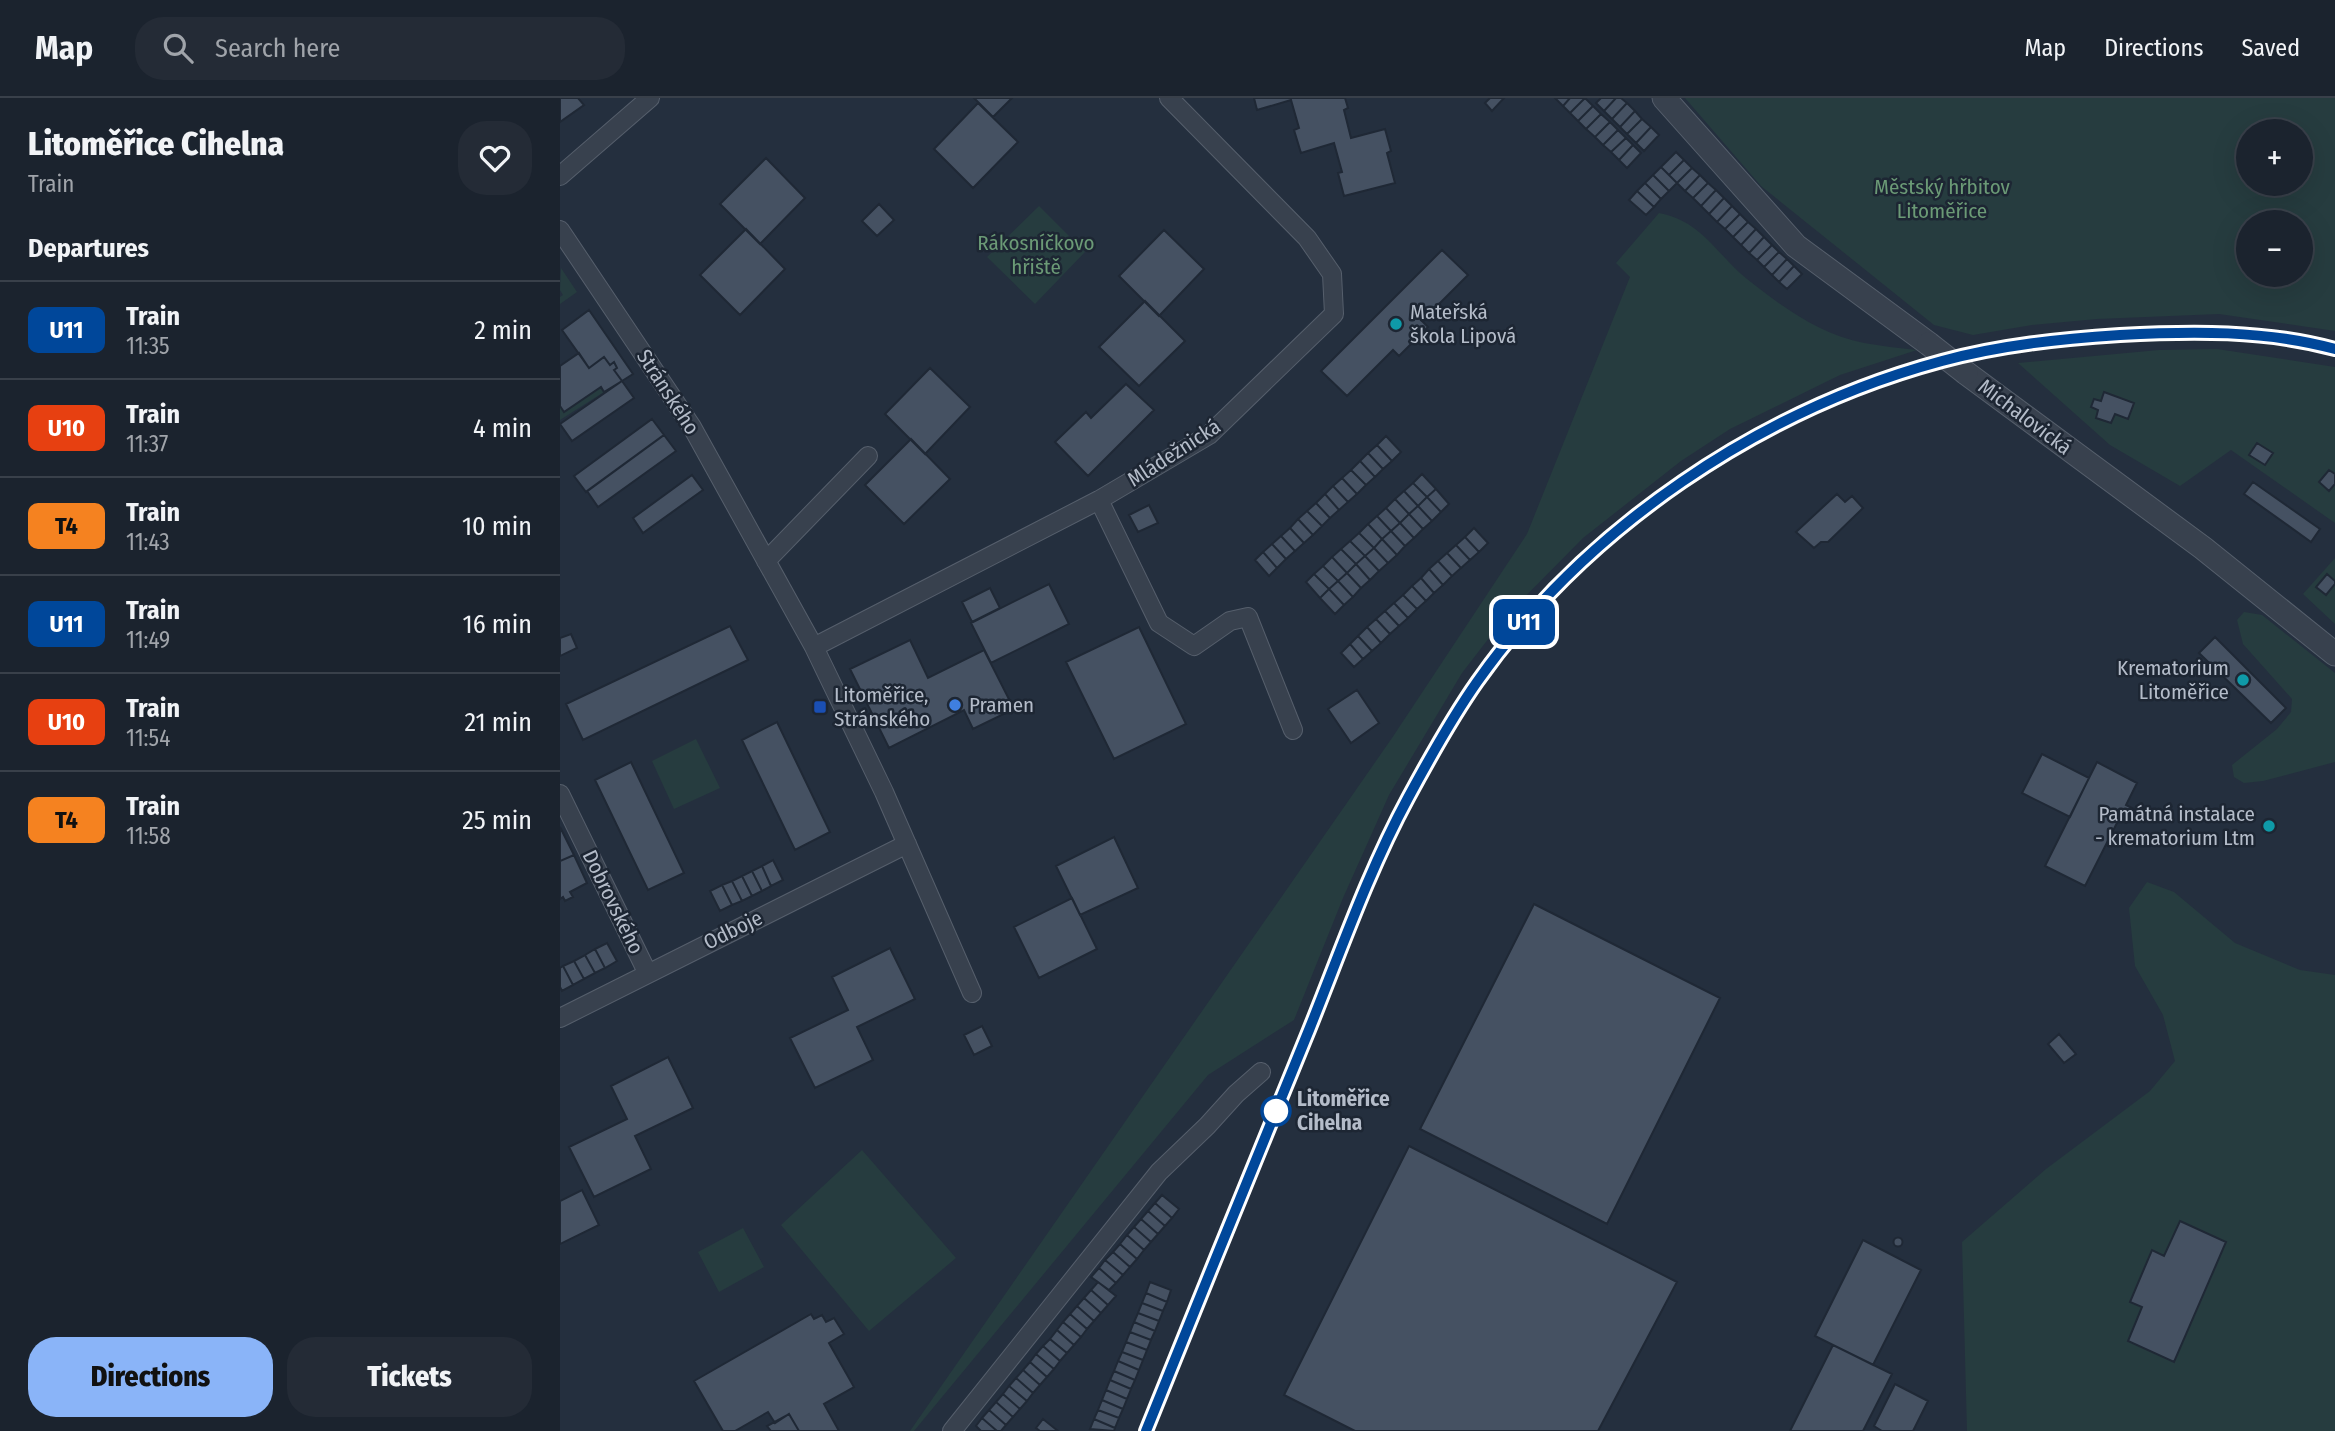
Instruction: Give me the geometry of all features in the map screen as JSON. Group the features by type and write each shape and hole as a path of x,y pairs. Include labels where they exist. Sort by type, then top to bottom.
{"street":[{"path":"560,176 650,98"},
{"name":"Mládežnická","path":"814,647 1099,500 1209,435 1335,314 1332,274 1307,238 1169,98"},
{"name":"Michalovická","path":"1664,98 1796,246 2203,548 2335,654"},
{"name":"Stránského","path":"560,230 692,426 814,647 907,844 972,993"},
{"path":"766,561 868,456"},
{"path":"1099,500 1159,623 1194,646 1230,621 1248,617 1293,730"},
{"name":"Dobrovského","path":"560,794 647,972"},
{"name":"Odboje","path":"560,1017 907,844"},
{"path":"952,1431 1158,1172 1261,1072"}],"green space":[{"name":"Městský hřbitov Litoměřice","path":"1685,98 2335,98 2335,331 2219,314 2097,319 2032,325 1973,335 1934,325 1761,186"},
{"name":"Rákosníčkovo hřiště","path":"1039,206 1085,252 1035,304 987,257"},
{"path":"1659,213 1687,223 1747,279 1787,309 1817,326 1864,343 1917,350 1840,375 1730,429 1681,461 1583,538 1506,616 1462,673 1389,795 1343,898 1294,1020 1208,1075 914,1431 910,1431 1392,738 1527,534 1630,277 1616,263"},
{"path":"561,268 577,292 560,304 560,297 563,295 560,290"},
{"path":"2217,349 2335,367 2335,523 2231,450 2180,486 2110,445 2018,363 2159,350"},
{"path":"601,387 604,392 560,420 560,406 564,411"},
{"path":"2335,558 2335,624 2303,594"},
{"path":"2244,612 2262,615 2335,673 2335,762 2263,781 2244,783 2234,777 2232,765 2277,729 2291,712 2292,699 2243,644 2237,620"},
{"path":"696,739 720,788 674,809 652,761"},
{"path":"2147,882 2174,892 2235,943 2300,970 2335,975 2335,1431 1967,1431 1962,1242 2046,1169 2150,1091 2175,1061 2163,1015 2135,966 2129,908"},
{"path":"862,1150 956,1258 869,1331 781,1225"},
{"path":"743,1228 764,1267 719,1292 698,1252"}],"building":[{"path":"560,98 578,98 584,105 560,122"},
{"path":"974,98 1012,98 993,117"},
{"path":"1254,98 1345,98 1348,108 1344,110 1351,138 1385,129 1391,151 1387,153 1395,183 1344,196 1338,173 1342,172 1334,143 1301,153 1294,130 1299,128 1291,100 1257,110"},
{"path":"1490,98 1504,98 1492,111 1485,103"},
{"path":"1555,98 1570,98 1563,106"},
{"path":"1570,98 1585,98 1570,113 1563,106"},
{"path":"1585,98 1593,106 1578,121 1570,113"},
{"path":"1601,98 1616,98 1604,111 1596,103"},
{"path":"1616,98 1627,103 1612,119 1604,111"},
{"path":"978,103 1018,142 973,188 934,149"},
{"path":"1627,103 1635,111 1620,127 1612,119"},
{"path":"1593,106 1601,114 1586,129 1578,121"},
{"path":"1635,111 1642,119 1627,134 1620,127"},
{"path":"1601,114 1610,122 1595,137 1586,129"},
{"path":"1642,119 1651,127 1636,143 1627,134"},
{"path":"1610,122 1618,130 1603,145 1595,137"},
{"path":"1651,127 1659,135 1644,151 1636,143"},
{"path":"1618,130 1626,138 1611,152 1603,145"},
{"path":"1626,138 1633,145 1619,160 1611,152"},
{"path":"1633,145 1641,153 1627,168 1619,160"},
{"path":"1676,152 1684,160 1669,175 1661,167"},
{"path":"766,158 805,198 760,244 720,204"},
{"path":"1684,160 1692,168 1677,183 1669,175"},
{"path":"1661,167 1677,183 1669,191 1653,175"},
{"path":"1692,168 1700,175 1685,191 1677,183"},
{"path":"1653,175 1669,191 1661,199 1645,183"},
{"path":"1700,175 1708,183 1693,198 1685,191"},
{"path":"1645,183 1661,199 1654,207 1637,191"},
{"path":"1708,183 1716,190 1701,206 1693,198"},
{"path":"1716,190 1724,198 1709,214 1701,206"},
{"path":"1637,191 1654,207 1646,215 1629,200"},
{"path":"1724,198 1732,206 1717,222 1709,214"},
{"path":"879,204 894,220 877,236 862,221"},
{"path":"1732,206 1740,214 1725,229 1717,222"},
{"path":"1740,214 1748,222 1733,237 1725,229"},
{"path":"1748,222 1756,229 1741,245 1733,237"},
{"path":"746,229 785,269 740,315 700,275"},
{"path":"1756,229 1764,237 1749,253 1741,245"},
{"path":"1164,230 1204,269 1159,316 1119,276"},
{"path":"1764,237 1772,245 1757,260 1749,253"},
{"path":"1772,245 1779,252 1764,267 1757,260"},
{"name":"Mateřská škola Lipová","path":"1442,250 1468,275 1422,321 1428,327 1399,356 1393,350 1347,396 1321,371"},
{"path":"1779,252 1787,259 1772,275 1764,267"},
{"path":"1787,259 1794,266 1779,282 1772,275"},
{"path":"1794,266 1802,274 1787,289 1779,282"},
{"path":"1145,301 1185,341 1139,386 1099,347"},
{"path":"589,310 633,374 622,381 614,370 617,368 614,362 610,365 604,357 589,368 562,330"},
{"path":"579,353 589,368 604,357 610,365 614,362 617,368 614,370 622,381 604,392 601,387 564,412 560,406 560,366"},
{"path":"930,368 970,407 925,454 885,414"},
{"path":"622,381 634,398 572,441 560,424"},
{"path":"1126,384 1154,410 1088,476 1055,442 1086,412 1091,418"},
{"path":"2104,392 2134,403 2128,419 2115,414 2111,423 2096,418 2098,410 2091,407 2094,399 2101,401"},
{"path":"652,419 664,435 586,492 574,476"},
{"path":"664,435 676,451 598,507 587,491"},
{"path":"1386,436 1401,452 1392,461 1377,445"},
{"path":"911,439 950,479 904,524 865,485"},
{"path":"2257,443 2273,453 2265,465 2249,455"},
{"path":"1377,445 1392,461 1383,469 1368,453"},
{"path":"1368,453 1383,469 1375,477 1360,461"},
{"path":"1360,461 1375,477 1366,485 1351,470"},
{"path":"1351,470 1366,485 1357,494 1342,478"},
{"path":"2329,470 2335,474 2335,484 2329,491 2319,482"},
{"path":"1422,474 1436,489 1427,497 1413,483"},
{"path":"692,475 703,490 643,533 633,518"},
{"path":"1342,478 1357,494 1348,502 1333,486"},
{"path":"2253,482 2320,529 2311,542 2244,494"},
{"path":"1413,483 1427,497 1418,506 1404,491"},
{"path":"1333,486 1348,502 1339,510 1325,494"},
{"path":"1436,489 1449,504 1441,512 1427,497"},
{"path":"1404,491 1418,506 1409,514 1395,499"},
{"path":"1325,494 1339,510 1330,518 1316,503"},
{"path":"1837,494 1845,502 1852,496 1863,508 1828,542 1821,542 1814,548 1796,532"},
{"path":"1427,497 1441,512 1432,521 1418,506"},
{"path":"1395,499 1409,514 1400,523 1386,508"},
{"path":"1316,503 1330,518 1322,526 1307,511"},
{"path":"1149,505 1158,523 1138,532 1129,515"},
{"path":"1418,506 1432,521 1423,529 1409,514"},
{"path":"1386,508 1400,523 1391,531 1377,516"},
{"path":"1307,511 1322,526 1313,535 1298,519"},
{"path":"1409,514 1423,529 1414,538 1400,523"},
{"path":"1377,516 1391,531 1382,539 1368,524"},
{"path":"1298,519 1313,535 1304,543 1290,528"},
{"path":"1400,523 1414,538 1405,546 1391,531"},
{"path":"1368,524 1382,539 1374,548 1359,533"},
{"path":"1290,528 1304,543 1295,551 1281,536"},
{"path":"1474,528 1488,543 1479,552 1465,537"},
{"path":"1391,531 1405,546 1397,555 1382,539"},
{"path":"1359,533 1374,548 1365,556 1350,541"},
{"path":"1281,536 1295,551 1286,559 1272,544"},
{"path":"1465,537 1479,552 1470,560 1456,545"},
{"path":"1382,539 1397,555 1388,563 1374,548"},
{"path":"1350,541 1365,556 1356,564 1341,549"},
{"path":"1272,544 1286,559 1277,568 1263,552"},
{"path":"1456,545 1470,560 1461,568 1447,553"},
{"path":"1374,548 1388,563 1379,571 1365,556"},
{"path":"1341,549 1356,564 1347,573 1332,557"},
{"path":"1263,552 1277,568 1269,576 1255,560"},
{"path":"1447,553 1461,568 1452,576 1438,561"},
{"path":"1365,556 1379,571 1370,580 1356,564"},
{"path":"1332,557 1347,573 1338,581 1323,566"},
{"path":"1438,561 1452,576 1443,585 1429,569"},
{"path":"1356,564 1370,580 1361,588 1347,573"},
{"path":"1323,566 1338,581 1329,589 1314,574"},
{"path":"1429,569 1443,585 1434,593 1421,578"},
{"path":"1347,573 1361,588 1353,597 1338,581"},
{"path":"1314,574 1329,589 1320,598 1306,582"},
{"path":"2327,574 2335,584 2326,595 2316,587"},
{"path":"1421,578 1434,593 1426,601 1412,586"},
{"path":"1338,581 1353,597 1344,605 1329,589"},
{"path":"1049,584 1069,624 991,663 971,623"},
{"path":"1412,586 1426,601 1417,609 1403,595"},
{"path":"990,588 1000,608 972,622 962,602"},
{"path":"1329,589 1344,605 1335,614 1320,598"},
{"path":"1403,595 1417,609 1408,618 1394,603"},
{"path":"1394,603 1408,618 1399,626 1385,611"},
{"path":"1385,611 1399,626 1390,634 1376,619"},
{"path":"1376,619 1390,634 1381,643 1367,627"},
{"path":"730,626 748,660 583,740 566,704"},
{"path":"1139,627 1186,724 1114,759 1066,662"},
{"path":"1367,627 1381,643 1372,651 1358,636"},
{"path":"571,634 577,648 560,656 560,638"},
{"path":"1358,636 1372,651 1363,659 1350,644"},
{"name":"Krematorium Litoměřice","path":"2215,637 2286,708 2271,723 2199,653"},
{"path":"910,640 928,678 984,650 1014,709 973,729 964,710 889,748 850,669"},
{"path":"1350,644 1363,659 1354,667 1341,653"},
{"path":"1357,690 1379,723 1351,743 1328,709"},
{"path":"777,722 830,832 795,850 742,740"},
{"path":"2042,754 2089,778 2070,817 2022,793"},
{"path":"631,762 684,873 648,890 595,780"},
{"path":"2097,762 2137,783 2126,805 2134,809 2126,823 2119,819 2085,886 2045,866"},
{"path":"560,827 574,855 560,861"},
{"path":"1114,837 1138,888 1080,915 1056,866"},
{"path":"574,855 587,883 570,892 573,897 565,901 563,897 560,899 560,861"},
{"path":"773,860 783,880 771,886 762,866"},
{"path":"762,866 771,886 762,891 752,871"},
{"path":"752,871 762,891 752,896 742,876"},
{"path":"742,876 752,896 742,901 732,881"},
{"path":"732,881 742,901 732,905 722,885"},
{"path":"722,885 732,905 720,911 710,891"},
{"path":"1072,898 1097,949 1039,978 1014,927"},
{"path":"1534,904 1720,998 1607,1224 1420,1129"},
{"path":"607,943 617,961 605,968 595,949"},
{"path":"890,948 915,999 857,1027 873,1060 815,1088 790,1038 848,1010 832,977"},
{"path":"595,949 605,968 595,973 585,955"},
{"path":"585,955 595,973 584,979 574,961"},
{"path":"574,961 584,979 573,985 563,966"},
{"path":"563,966 573,985 562,991 560,968"},
{"path":"982,1026 992,1046 974,1055 964,1035"},
{"path":"2059,1034 2076,1054 2064,1063 2048,1044"},
{"path":"668,1057 693,1108 635,1136 651,1169 594,1197 569,1147 627,1119 611,1086"},
{"path":"1409,1146 1677,1282 1598,1431 1355,1431 1284,1395"},
{"path":"582,1190 599,1225 560,1244 560,1201"},
{"path":"1162,1195 1179,1209 1172,1218 1155,1203"},
{"path":"1155,1203 1172,1218 1165,1226 1148,1211"},
{"path":"1148,1211 1165,1226 1158,1234 1141,1219"},
{"path":"1141,1219 1158,1234 1151,1242 1134,1227"},
{"path":"2180,1221 2226,1242 2174,1362 2128,1341 2142,1307 2130,1302 2152,1250 2164,1256"},
{"path":"1134,1227 1151,1242 1144,1250 1127,1235"},
{"path":"1127,1235 1144,1250 1137,1259 1120,1244"},
{"path":"1898,1237 1903,1242 1898,1247 1893,1242"},
{"path":"1863,1240 1921,1270 1873,1365 1815,1336"},
{"path":"1120,1244 1137,1259 1130,1267 1113,1252"},
{"path":"1113,1252 1130,1267 1123,1275 1105,1260"},
{"path":"1105,1260 1123,1275 1116,1283 1099,1268"},
{"path":"1099,1268 1116,1283 1109,1290 1091,1277"},
{"path":"1098,1282 1116,1296 1108,1305 1091,1290"},
{"path":"1150,1282 1171,1290 1167,1302 1146,1293"},
{"path":"1091,1290 1108,1305 1101,1313 1084,1298"},
{"path":"1146,1293 1167,1302 1163,1311 1142,1303"},
{"path":"1084,1298 1101,1313 1094,1321 1077,1306"},
{"path":"1142,1303 1163,1311 1159,1321 1138,1313"},
{"path":"1077,1306 1094,1321 1087,1329 1070,1314"},
{"path":"1138,1313 1159,1321 1155,1331 1134,1322"},
{"path":"811,1314 814,1319 822,1315 826,1322 834,1318 844,1334 829,1343 854,1387 824,1404 839,1431 799,1431 789,1414 775,1423 768,1412 735,1431 723,1431 694,1381"},
{"path":"1070,1314 1087,1329 1081,1337 1063,1322"},
{"path":"1063,1322 1081,1337 1074,1345 1057,1330"},
{"path":"1134,1322 1155,1331 1151,1340 1130,1332"},
{"path":"1057,1330 1074,1345 1067,1353 1050,1339"},
{"path":"1130,1332 1151,1340 1147,1350 1126,1342"},
{"path":"1050,1339 1067,1353 1060,1361 1043,1346"},
{"path":"1126,1342 1147,1350 1143,1360 1122,1352"},
{"path":"1833,1345 1892,1374 1863,1431 1790,1431"},
{"path":"1043,1346 1060,1361 1054,1369 1036,1354"},
{"path":"1122,1352 1143,1360 1139,1370 1118,1361"},
{"path":"1036,1354 1054,1369 1047,1377 1030,1362"},
{"path":"1118,1361 1139,1370 1135,1380 1114,1371"},
{"path":"1030,1362 1047,1377 1040,1385 1023,1370"},
{"path":"1023,1370 1040,1385 1033,1393 1016,1378"},
{"path":"1114,1371 1135,1380 1131,1389 1110,1380"},
{"path":"1016,1378 1033,1393 1027,1401 1009,1386"},
{"path":"1110,1380 1131,1389 1127,1399 1106,1390"},
{"path":"1895,1384 1928,1401 1913,1431 1882,1431 1874,1426"},
{"path":"1009,1386 1027,1401 1020,1409 1003,1394"},
{"path":"1106,1390 1127,1399 1123,1409 1102,1400"},
{"path":"1003,1394 1020,1409 1013,1417 996,1402"},
{"path":"1102,1400 1123,1409 1119,1418 1098,1410"},
{"path":"996,1402 1013,1417 1006,1425 989,1410"},
{"path":"989,1410 1006,1425 1001,1431 997,1431 982,1418"},
{"path":"1098,1410 1119,1418 1115,1428 1094,1419"},
{"path":"789,1414 799,1431 771,1431 767,1426"},
{"path":"982,1418 997,1431 981,1431 976,1426"},
{"path":"1043,1419 1058,1431 1040,1431 1036,1428"},
{"path":"1094,1419 1115,1428 1114,1431 1090,1429"}],"railway":[{"path":"1146,1431 1397,819 1459,708 1488,665 1565,579 1611,537 1712,462 1767,431 1823,403 1881,380 1942,361 2053,341 2174,333 2255,335 2335,349"}],"train":[{"name":"U11","path":"1146,1431 1359,905 1405,803 1476,683 1519,628 1594,551 1691,476 1739,444 1846,391 1922,366 1977,352 2034,342 2159,333 2218,332 2335,349"}],"place":[{"name":"Mateřská škola Lipová","path":"1396,324"},
{"name":"Krematorium Litoměřice","path":"2243,680"},
{"name":"Pramen","path":"955,705"},
{"name":"Litoměřice, Stránského","path":"820,707"},
{"name":"Památná instalace - krematorium Ltm","path":"2269,826"},
{"name":"Litoměřice Cihelna","path":"1276,1111"}]}
